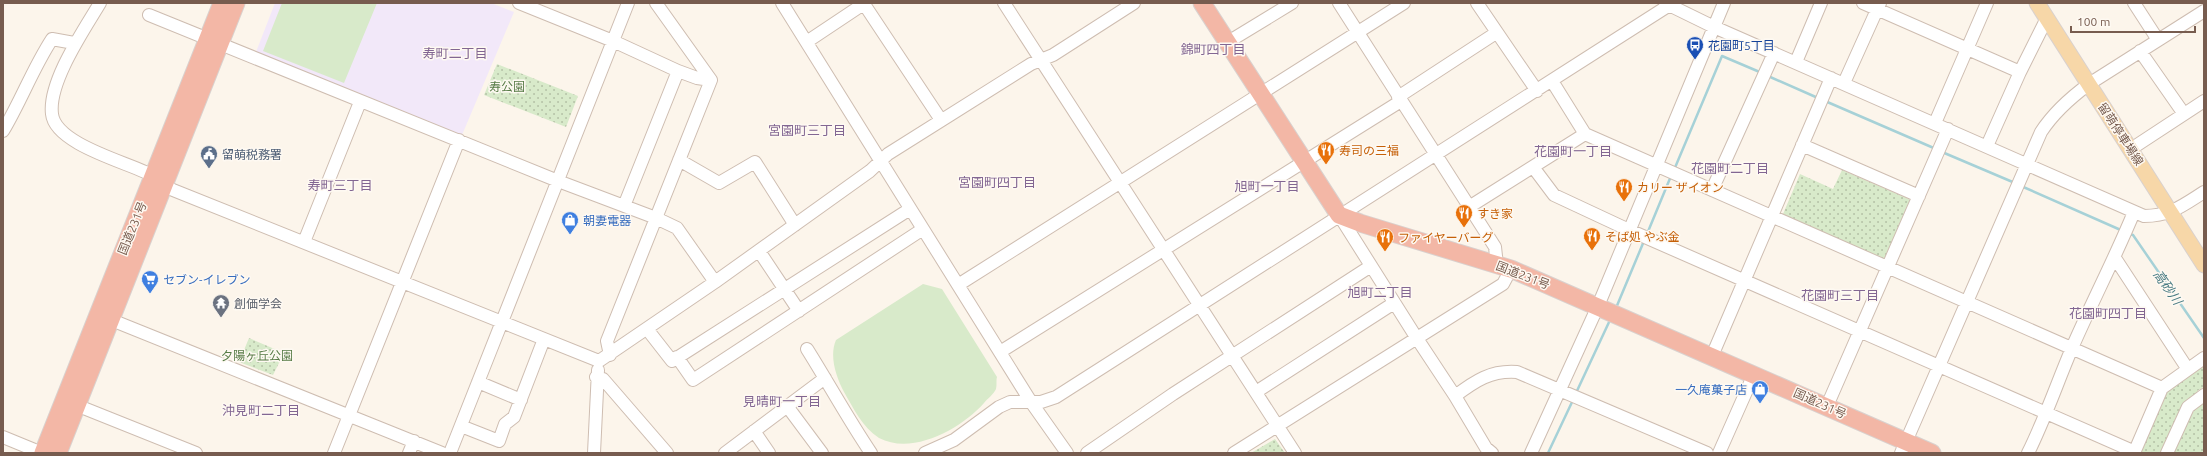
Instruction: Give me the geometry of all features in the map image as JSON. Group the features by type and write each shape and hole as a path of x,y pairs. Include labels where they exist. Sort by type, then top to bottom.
{"highway":[{"name":"国道231号","path":"42,453 103,317 158,181 213,42 222,3"},
{"name":"国道231号","path":"213,42 236,3"},
{"path":"1202,3 1339,215"},
{"name":"国道231号","path":"1339,215 1360,223 1504,267 1598,306 1826,406 1903,447 1932,453"},
{"name":"国道231号","path":"58,453 76,405 103,317"}],"main road":[{"name":"留萌停車場線","path":"2037,3 2204,265"}],"street":[{"path":"100,3 74,43 53,94 52,114 56,123 72,139 158,181 304,242 544,339 605,358"},
{"path":"519,3 613,41 678,71 697,78 711,80"},
{"path":"450,453 628,3"},
{"path":"656,3 711,80"},
{"path":"782,3 808,41 910,209 1000,352 1066,453"},
{"path":"808,41 864,3 941,120"},
{"path":"1004,3 1165,249 1295,453"},
{"path":"605,358 759,251 870,171 888,154 1031,64 1053,55 1134,3"},
{"path":"1228,42 1292,3"},
{"path":"1234,453 1278,427 1416,337 1503,284 1504,267 1495,247 1434,154 1339,3"},
{"path":"958,285 1404,3"},
{"path":"1477,3 1496,33 1537,91"},
{"path":"1531,453 1598,306 1724,3"},
{"path":"1796,62 1821,3"},
{"path":"1863,3 1879,6 1968,49 2020,72"},
{"path":"1936,123 1987,3"},
{"path":"2134,3 2158,40"},
{"path":"924,453 954,440 999,406 1010,402 1041,402 1056,397 1434,154 1537,91 1666,4 1714,27 1936,123 2144,216 2159,216 2171,213 2204,192"},
{"path":"1844,83 1879,6"},
{"path":"1903,447 1968,303 2041,132 2052,116 2073,96 2089,84 2204,10"},
{"path":"149,15 360,102 459,140 558,181 656,218 677,228 715,282"},
{"path":"1987,146 2020,72 2047,18"},
{"path":"1000,352 1400,99 1496,33"},
{"path":"3,131 18,106 43,53 52,39 74,43"},
{"path":"2140,51 2184,114"},
{"path":"1712,190 1774,53"},
{"path":"624,206 678,71"},
{"path":"1712,356 1831,78"},
{"path":"594,453 596,377 605,358 607,341 711,80"},
{"path":"1552,81 1585,134 2162,388"},
{"path":"2131,149 2204,101"},
{"path":"304,242 360,102"},
{"path":"1826,406 1948,129"},
{"path":"1469,207 1585,134"},
{"path":"334,453 459,140"},
{"path":"1802,145 1919,196"},
{"path":"679,160 719,183 755,162 795,225"},
{"path":"1533,167 1554,195 1744,281 2134,452 2162,388 2187,368 2204,358"},
{"path":"648,329 672,361 910,209"},
{"path":"2028,453 2047,413 2072,348 2115,258 2134,212"},
{"path":"1339,215 1455,396 1486,448 1492,453"},
{"path":"677,357 693,380 923,229"},
{"path":"759,251 799,311"},
{"path":"2115,258 2187,368"},
{"path":"1087,453 1232,355 1371,266"},
{"path":"1256,392 1394,303"},
{"path":"103,317 442,453"},
{"path":"461,426 499,441 505,424 514,417 544,339"},
{"path":"807,349 840,406 871,453"},
{"path":"1455,396 1479,378 1494,372 1517,372 1560,389 1707,453"},
{"path":"1720,453 1754,374"},
{"path":"596,377 603,379 667,453"},
{"path":"724,453 825,378"},
{"path":"478,382 521,400"},
{"path":"2167,453 2188,407 2204,395"},
{"path":"76,405 196,453"},
{"path":"787,406 822,453"},
{"path":"754,431 769,453"},
{"path":"3,437 42,453"},
{"path":"409,453 414,441"}],"shaded area":[{"path":"275,3 491,3 514,12 462,135 256,52"}],"green space":[{"path":"282,3 377,3 344,83 263,51"},
{"name":"寿公園","path":"497,64 578,96 566,127 484,95"},
{"path":"1842,170 1911,200 1884,259 1783,214 1800,174 1833,189"},
{"path":"923,284 942,289 997,377 996,389 975,412 950,430 936,437 921,441 907,444 892,443 873,434 855,411 841,386 836,373 833,360 834,346 836,340"},
{"name":"夕陽ヶ丘公園","path":"249,338 284,353 273,375 239,362"},
{"path":"2204,363 2204,387 2197,391 2204,403 2204,453 2138,453 2163,395 2181,377"},
{"path":"1275,439 1285,453 1251,453"}],"waterway":[{"path":"1674,170 1722,56 1762,73"},
{"path":"1768,76 1818,98"},
{"path":"1825,101 1936,149"},
{"path":"1942,152 2015,183"},
{"path":"1647,234 1671,176"},
{"path":"2021,186 2123,231"},
{"name":"高砂川","path":"2129,234 2133,235 2204,338"},
{"path":"1616,308 1644,241"},
{"path":"1576,393 1610,320"},
{"path":"1548,453 1573,400"}],"place":[{"name":"花園町5丁目","path":"1695,60"},
{"name":"寿司の三福","path":"1326,165"},
{"name":"留萌税務署","path":"209,169"},
{"name":"カリー ザイオン","path":"1624,202"},
{"name":"すき家","path":"1464,228"},
{"name":"朝妻電器","path":"570,235"},
{"name":"そば処 やぶ金","path":"1592,251"},
{"name":"ファイヤーバーグ","path":"1385,252"},
{"name":"セブン-イレブン","path":"150,294"},
{"name":"創価学会","path":"221,318"},
{"name":"一久庵菓子店","path":"1760,404"}],"district":[{"name":"錦町四丁目","path":"1213,49"},
{"name":"寿町二丁目","path":"455,53"},
{"name":"宮園町三丁目","path":"807,130"},
{"name":"花園町一丁目","path":"1573,151"},
{"name":"花園町二丁目","path":"1730,168"},
{"name":"宮園町四丁目","path":"997,182"},
{"name":"寿町三丁目","path":"340,185"},
{"name":"旭町一丁目","path":"1267,186"},
{"name":"旭町二丁目","path":"1380,292"},
{"name":"花園町三丁目","path":"1840,295"},
{"name":"花園町四丁目","path":"2108,313"},
{"name":"見晴町一丁目","path":"782,401"},
{"name":"沖見町二丁目","path":"261,410"}]}
